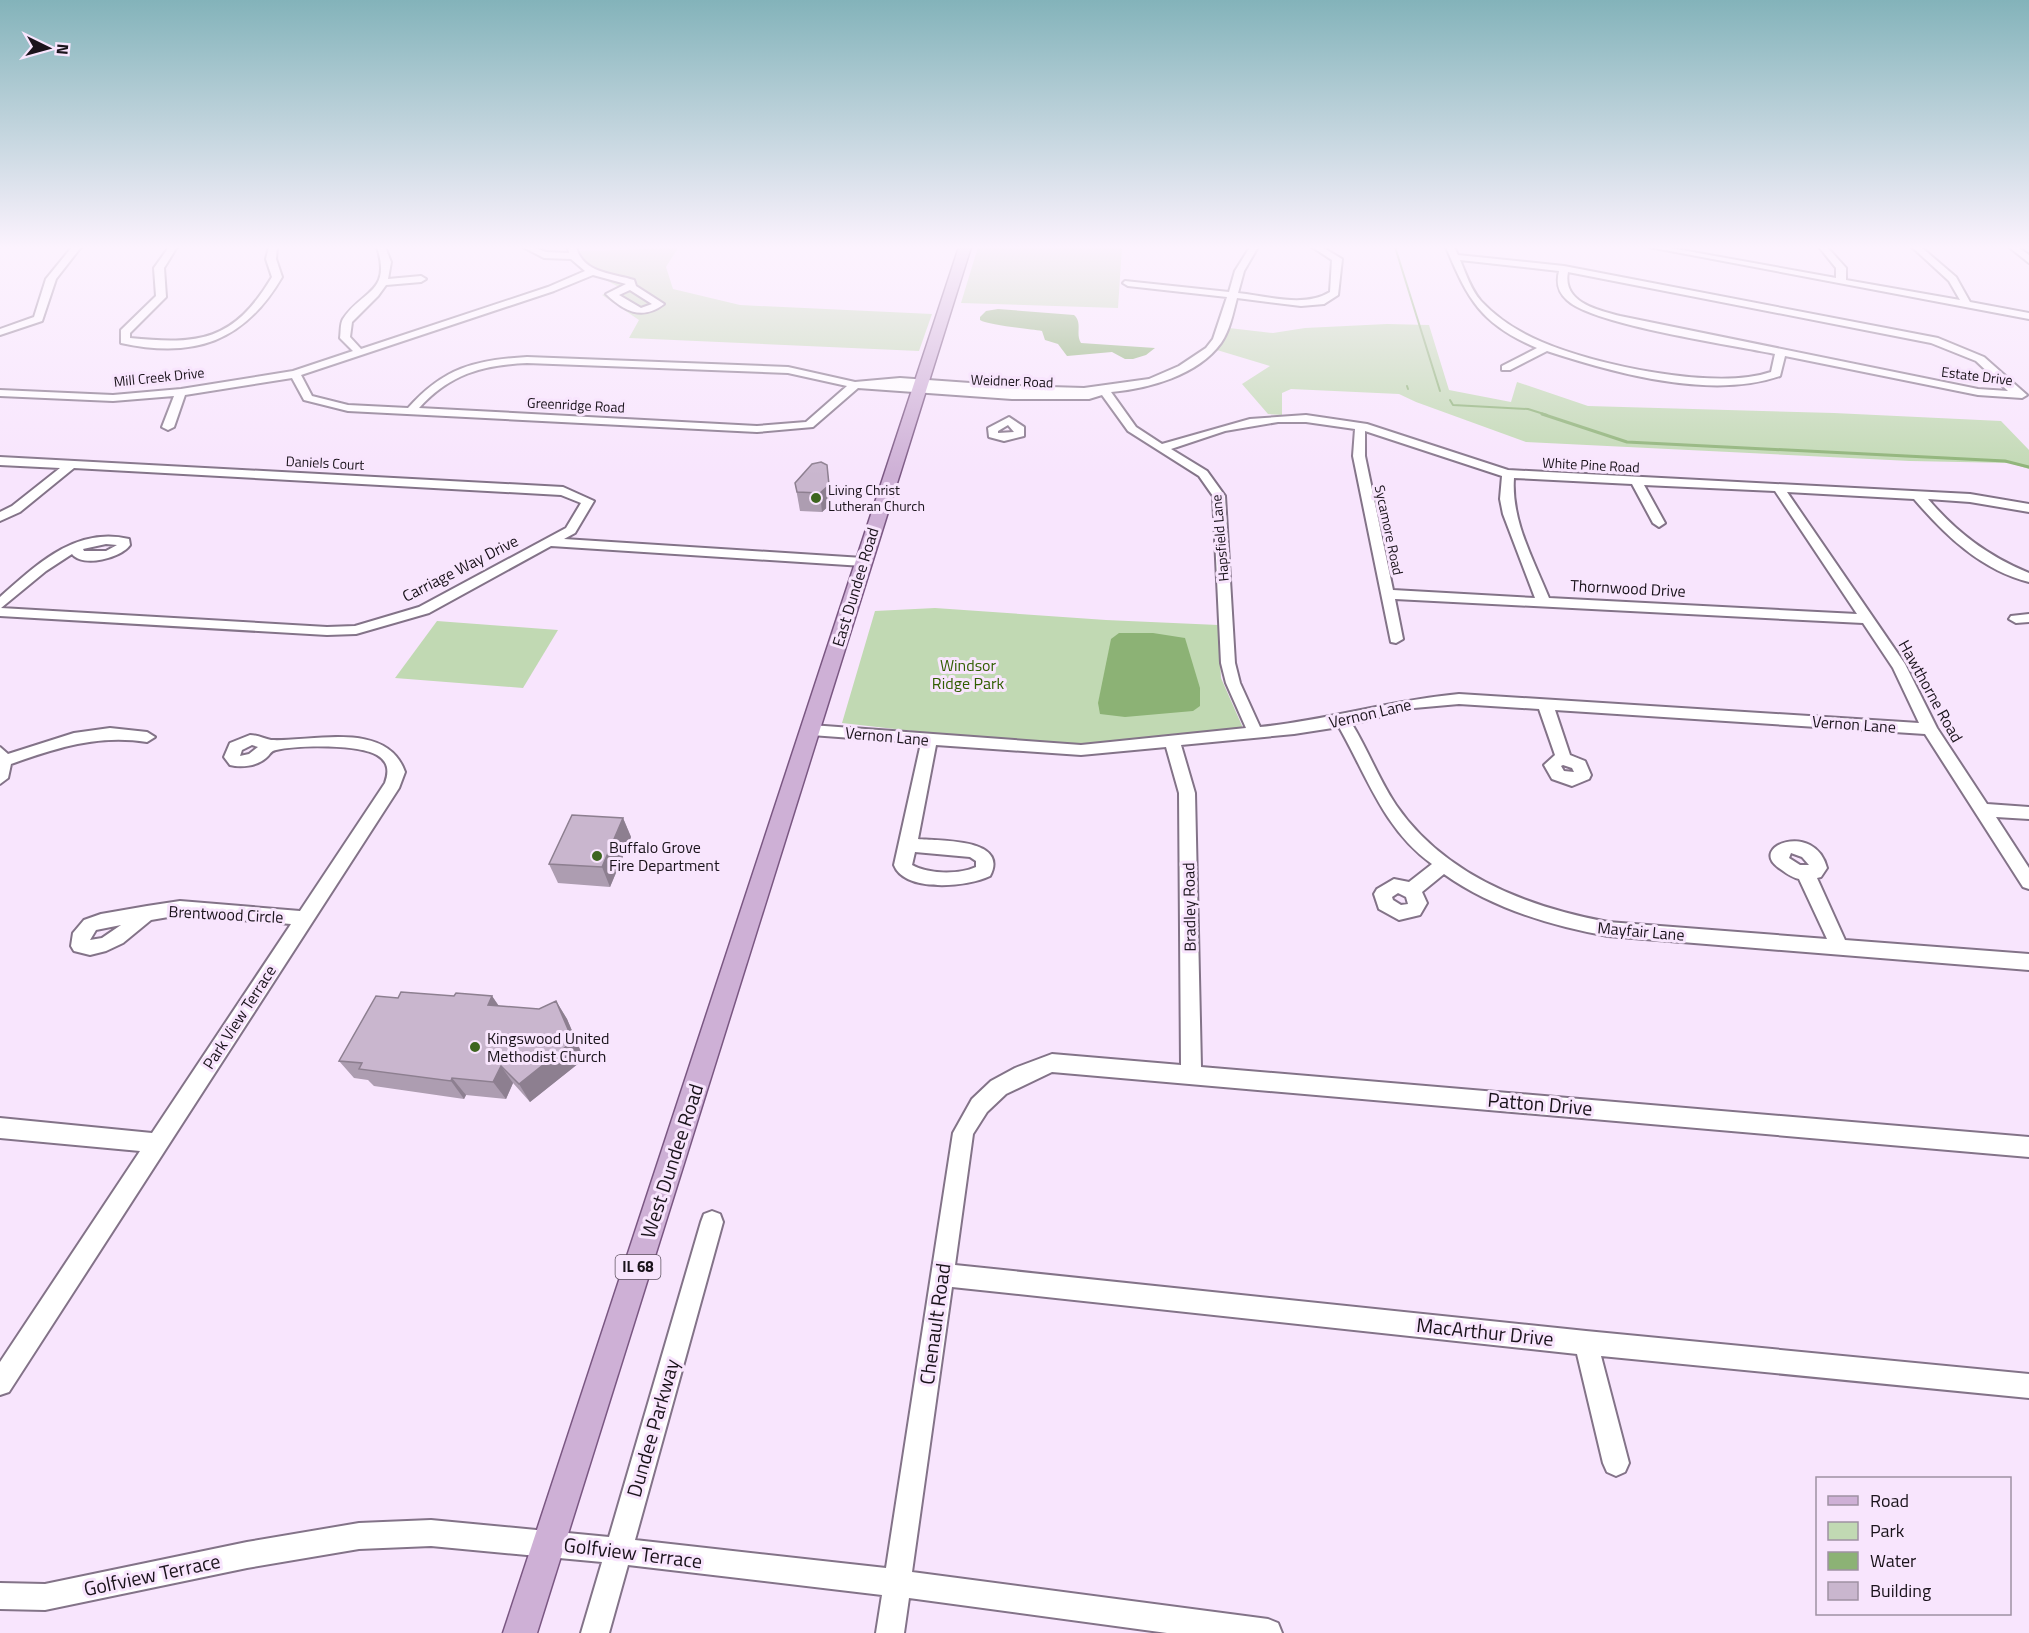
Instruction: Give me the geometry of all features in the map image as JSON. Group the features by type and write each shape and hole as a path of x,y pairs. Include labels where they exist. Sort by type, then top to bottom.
{"main road":[{"name":"East Dundee Road","path":"757,894 940,323"},
{"name":"West Dundee Road","path":"520,1633 757,894"}],"street":[{"path":"0,332 26,323"},
{"path":"134,323 125,332 125,341 155,344 200,343 223,334 237,323"},
{"path":"347,323 345,338 359,352"},
{"name":"Mill Creek Drive","path":"0,393 113,398 181,392 296,374 446,323"},
{"name":"Weidner Road","path":"410,412 431,387 454,373 487,362 526,360 788,370 855,385 920,386 1089,396 1171,374 1213,348 1224,323"},
{"path":"1502,323 1545,348 1630,371 1756,382 1776,374 1780,354"},
{"name":"Estate Drive","path":"1644,323 1780,354 1978,392 2024,395"},
{"path":"1846,323 1934,340 1976,357 2024,395"},
{"path":"1506,368 1545,348"},
{"name":"Greenridge Road","path":"296,374 308,398 348,408 757,429 809,425 855,385"},
{"name":"Hapsfield Lane","path":"1105,391 1132,429 1209,478 1219,496 1228,663 1233,683 1255,732"},
{"path":"168,427 181,392"},
{"path":"1009,420 1013,392"},
{"name":"White Pine Road","path":"1163,448 1196,436 1264,419 1308,419 1395,435 1469,464 1508,474 1990,500 2029,508"},
{"name":"Sycamore Road","path":"1361,427 1359,456 1396,639"},
{"name":"Daniels Court","path":"0,461 563,491 588,501 571,530 550,542"},
{"path":"0,518 16,509 71,465"},
{"path":"1508,474 1506,499 1509,514 1543,602"},
{"path":"1637,482 1659,523"},
{"name":"Hawthorne Road","path":"1779,489 1900,667 1930,729 1980,810 2029,882"},
{"path":"1918,496 1961,544 1992,562 2029,578"},
{"path":"0,508 16,509"},
{"path":"550,542 863,562"},
{"name":"Carriage Way Drive","path":"0,612 327,631 356,630 424,610 550,542"},
{"path":"0,604 51,560 66,551 76,549"},
{"name":"Thornwood Drive","path":"1387,594 1866,619"},
{"name":"Vernon Lane","path":"811,730 1081,750 1173,743 1343,721 1436,700 1545,704 1930,729"},
{"path":"1545,704 1564,759"},
{"name":"Mayfair Lane","path":"1343,721 1390,811 1406,830 1444,864 1504,900 1570,924 1608,929 2029,962"},
{"path":"0,778 2,758 85,736 112,732 147,737"},
{"path":"908,845 929,740"},
{"name":"Park View Terrace","path":"0,1383 393,784 397,772 394,762 379,749 290,741 266,746"},
{"name":"Bradley Road","path":"1173,743 1188,793 1191,1074"},
{"path":"1980,810 2029,813"},
{"path":"1411,891 1444,864"},
{"path":"1806,874 1839,946"},
{"name":"Brentwood Circle","path":"147,914 180,908 304,918"},
{"name":"Patton Drive","path":"1052,1063 2029,1147"},
{"name":"Chenault Road","path":"890,1633 963,1133 972,1113 985,1096 1012,1077 1052,1063"},
{"path":"0,1128 157,1143"},
{"name":"Dundee Parkway","path":"595,1633 712,1222"},
{"name":"MacArthur Drive","path":"942,1275 1586,1343 2029,1386"},
{"path":"1586,1343 1616,1462"},
{"name":"Golfview Terrace","path":"0,1596 45,1597 247,1555 359,1536 431,1533 548,1543 897,1583 1268,1633"}],"green space":[{"path":"637,323 929,323 919,351 629,338"},
{"path":"1387,324 1429,325 1449,390 1511,402 1517,382 1588,406 1834,413 2001,421 2029,450 2029,469 2010,463 1910,461 1526,442 1399,394 1291,389 1282,393 1282,415 1268,414 1242,384 1270,366 1217,350 1229,328 1273,333 1305,328"},
{"name":"Windsor Ridge Park","path":"935,608 1218,625 1221,678 1243,728 1082,745 965,737 842,723 875,611"},
{"path":"437,621 558,630 523,688 395,678"}],"water":[{"path":"990,323 1078,323 1081,343 1155,348 1146,355 1133,359 1125,359 1112,352 1067,356 1058,344 1045,340 1042,331"},
{"path":"1119,633 1153,633 1185,638 1200,688 1200,706 1193,711 1125,717 1100,714 1098,703 1111,639"}],"building":[{"path":"821,462 827,465 829,485 820,493 797,492 795,483 812,464"},
{"path":"572,815 623,818 602,867 549,864"},
{"name":"Kingswood United Methodist Church","path":"401,992 492,996 488,1005 539,1009 556,1001 573,1041 519,1084 501,1066 493,1082 452,1078 451,1081 359,1069 362,1063 339,1061 376,996 398,998"}],"waterway":[{"path":"1419,323 1440,391"},
{"path":"1450,400 1453,405 1528,409 1547,415"},
{"path":"1542,414 1627,442 2005,461 2029,467"}],"place":[{"name":"Living Christ Lutheran Church","path":"816,498"},
{"name":"Buffalo Grove Fire Department","path":"597,856"},
{"name":"Kingswood United Methodist Church","path":"475,1047"}]}
